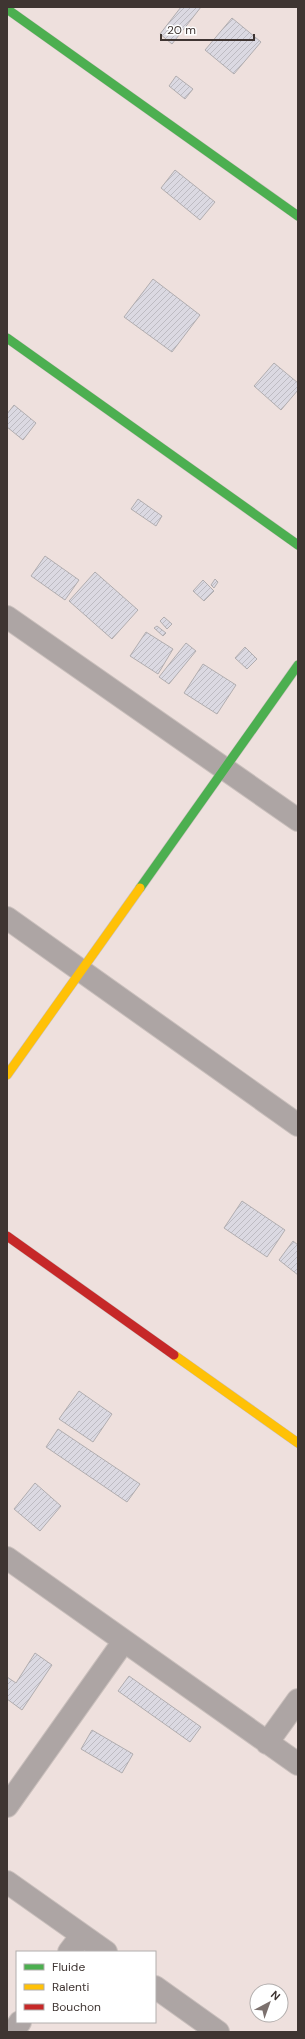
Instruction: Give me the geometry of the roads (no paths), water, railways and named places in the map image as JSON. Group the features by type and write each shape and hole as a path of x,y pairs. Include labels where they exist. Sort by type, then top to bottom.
{"street":[{"path":"7,9 298,216"},
{"path":"7,338 298,545"},
{"path":"7,617 298,820"},
{"path":"7,1075 298,665"},
{"path":"7,918 298,1125"},
{"path":"7,1236 298,1443"},
{"path":"7,1558 298,1764"},
{"path":"7,1806 124,1641"},
{"path":"267,1743 298,1700"},
{"path":"7,1882 76,1943 103,1951"},
{"path":"156,1988 218,2032"},
{"path":"13,2032 19,2023"}]}
